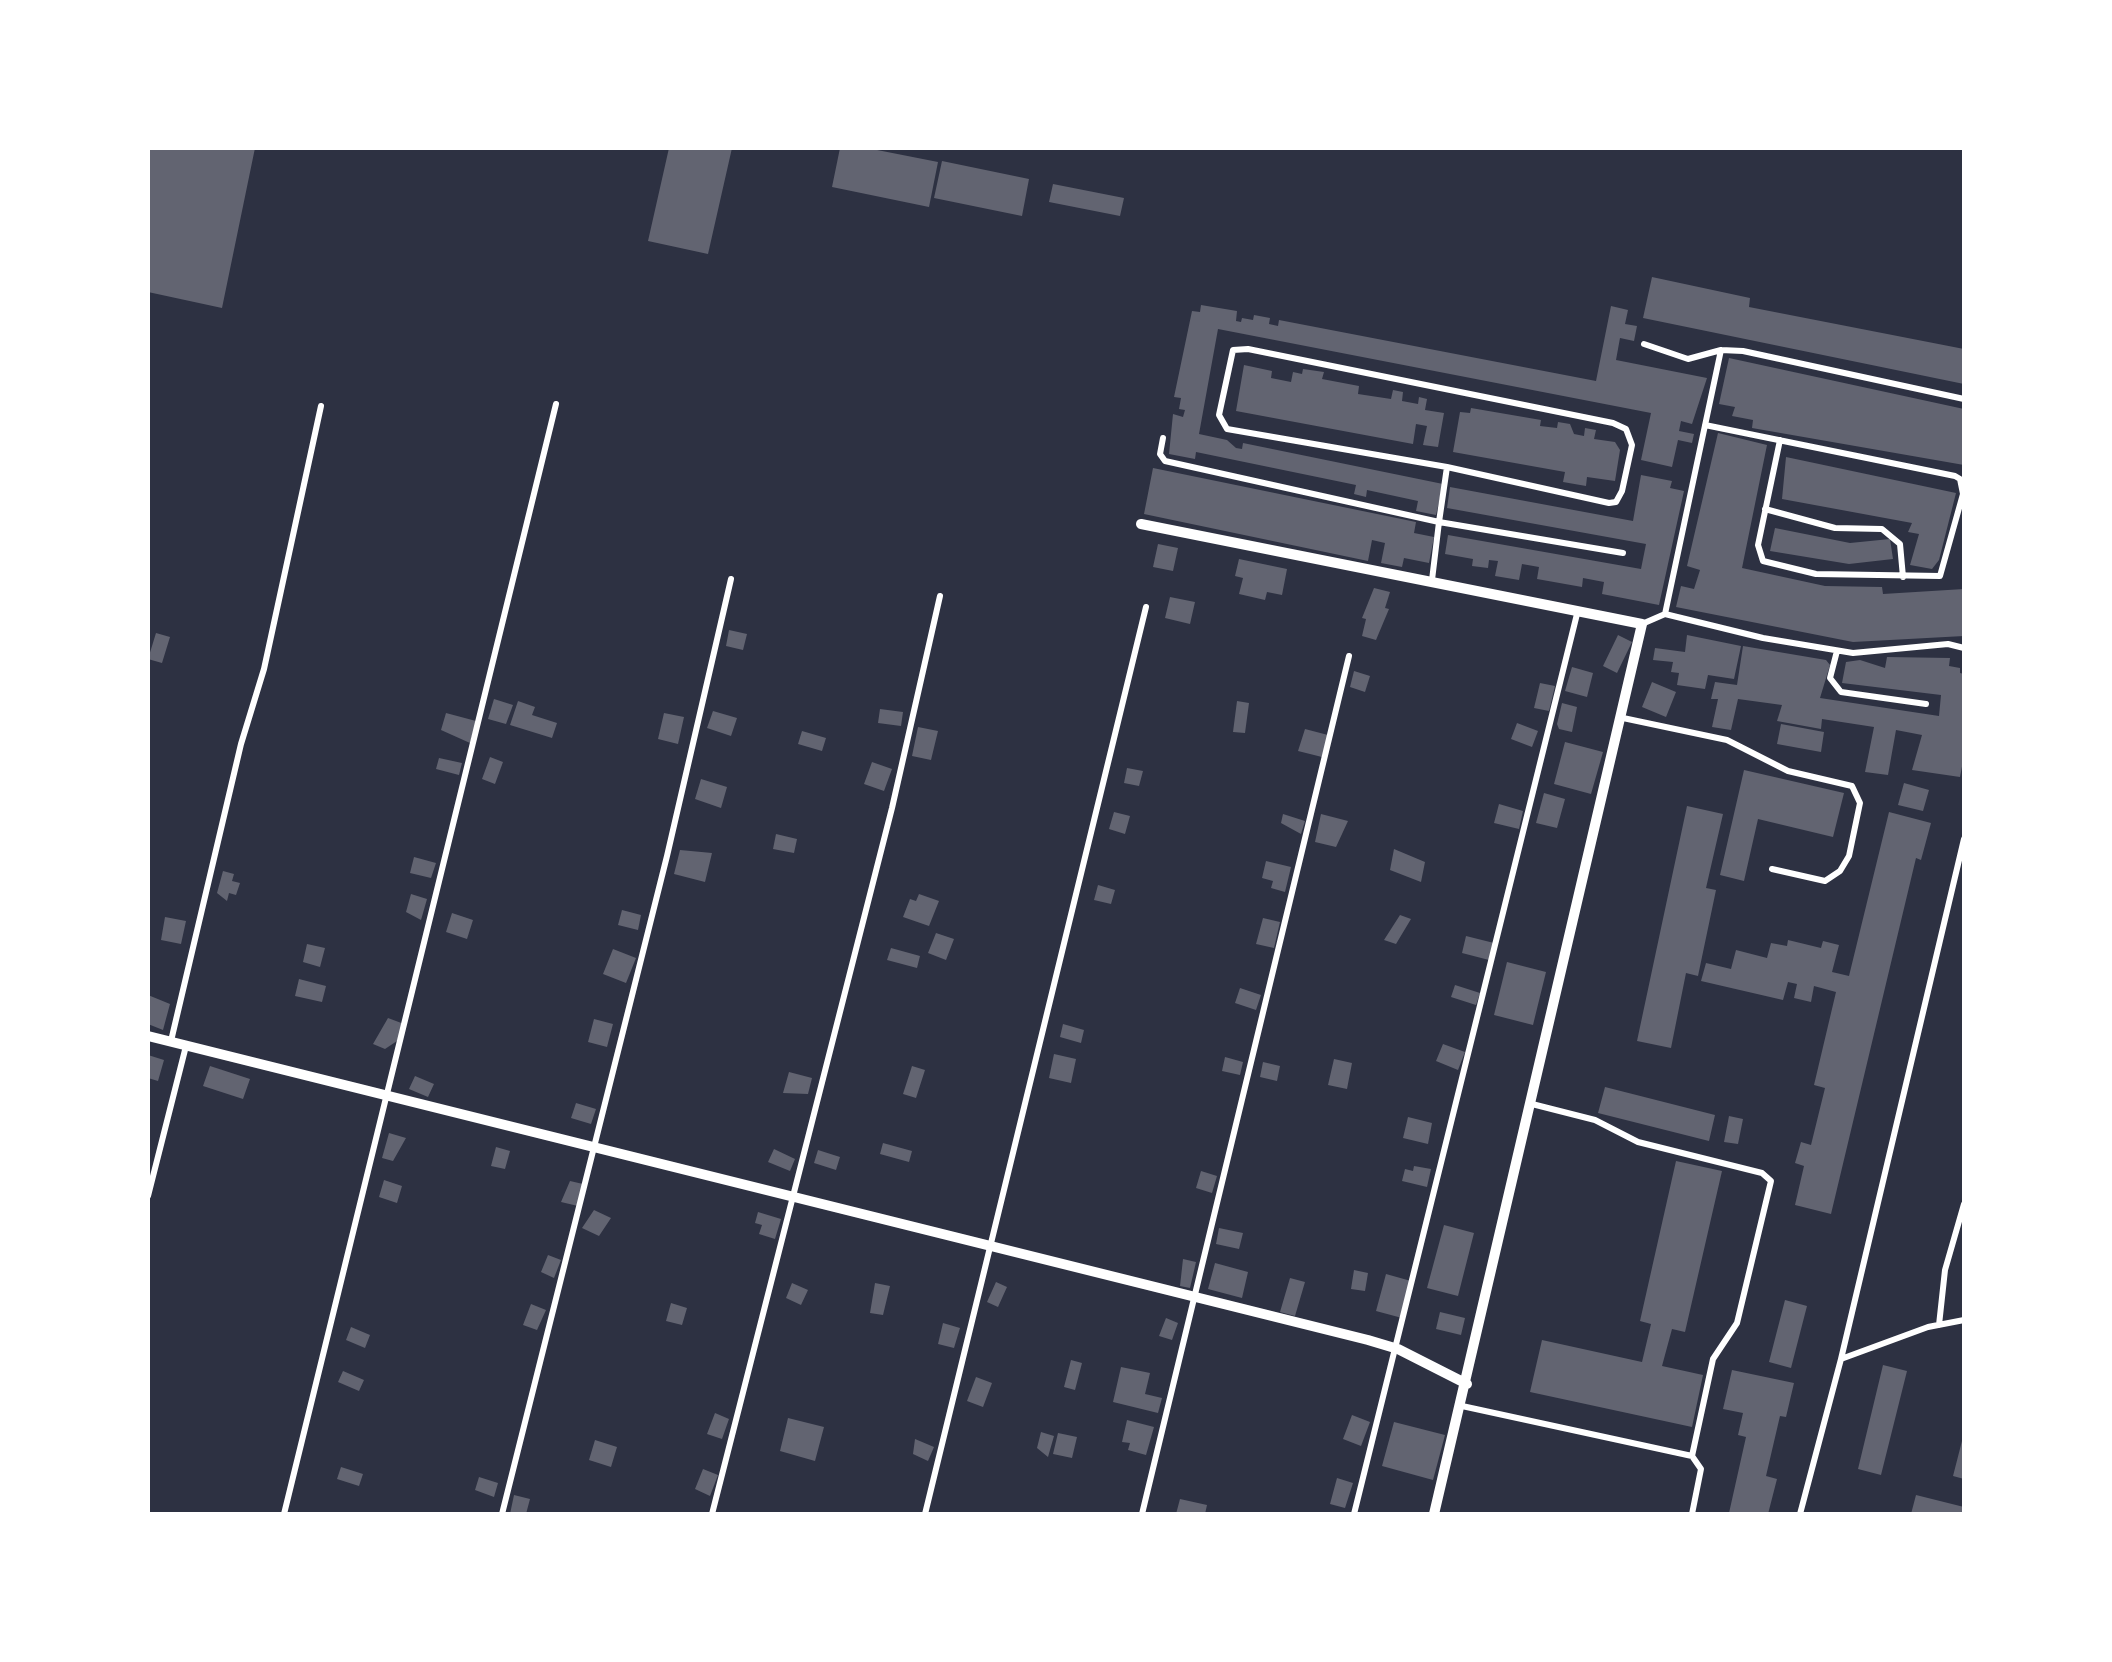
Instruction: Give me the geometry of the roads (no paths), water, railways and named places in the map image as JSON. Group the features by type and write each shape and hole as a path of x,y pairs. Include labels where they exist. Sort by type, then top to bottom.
{"street":[{"path":"1141,524 1642,624 1434,1514"},
{"path":"148,1036 596,1145 1398,1349 1467,1384"}],"lane":[{"path":"1644,344 1680,358 1722,350 1964,399"},
{"path":"1248,349 1590,417 1623,426 1632,445 1622,492 1616,502 1609,503 1447,468 1227,429 1219,415 1233,350 1248,349"},
{"path":"1665,614 1722,350"},
{"path":"284,1514 390,1095 556,404"},
{"path":"171,1042 241,744 264,669 321,406"},
{"path":"1706,424 1780,440 1960,479 1963,494 1944,570 1932,578 1903,578 1816,574 1770,565 1758,554 1780,440"},
{"path":"1163,438 1160,454 1165,460 1438,522 1623,553"},
{"path":"1432,580 1447,468"},
{"path":"1765,509 1835,528 1882,529 1900,544 1903,578"},
{"path":"502,1514 596,1145 731,579"},
{"path":"712,1514 892,808 940,596"},
{"path":"925,1514 1146,607"},
{"path":"1354,1514 1398,1349 1578,609"},
{"path":"1642,624 1665,614 1863,653 1948,644 1964,648"},
{"path":"1837,650 1830,678 1841,692 1926,704"},
{"path":"1142,1514 1197,1299 1349,656"},
{"path":"1622,718 1726,740 1788,771 1852,786 1860,803 1849,856 1840,871 1825,881 1772,868"},
{"path":"1800,1514 1841,1359 1964,839"},
{"path":"148,1196 186,1046"},
{"path":"1532,1104 1594,1120 1638,1142 1762,1173 1771,1182 1737,1323 1713,1358 1692,1456 1701,1470 1692,1514"},
{"path":"1939,1324 1945,1270 1964,1204"},
{"path":"1841,1359 1939,1324 1964,1320"},
{"path":"1462,1406 1692,1456"}]}
